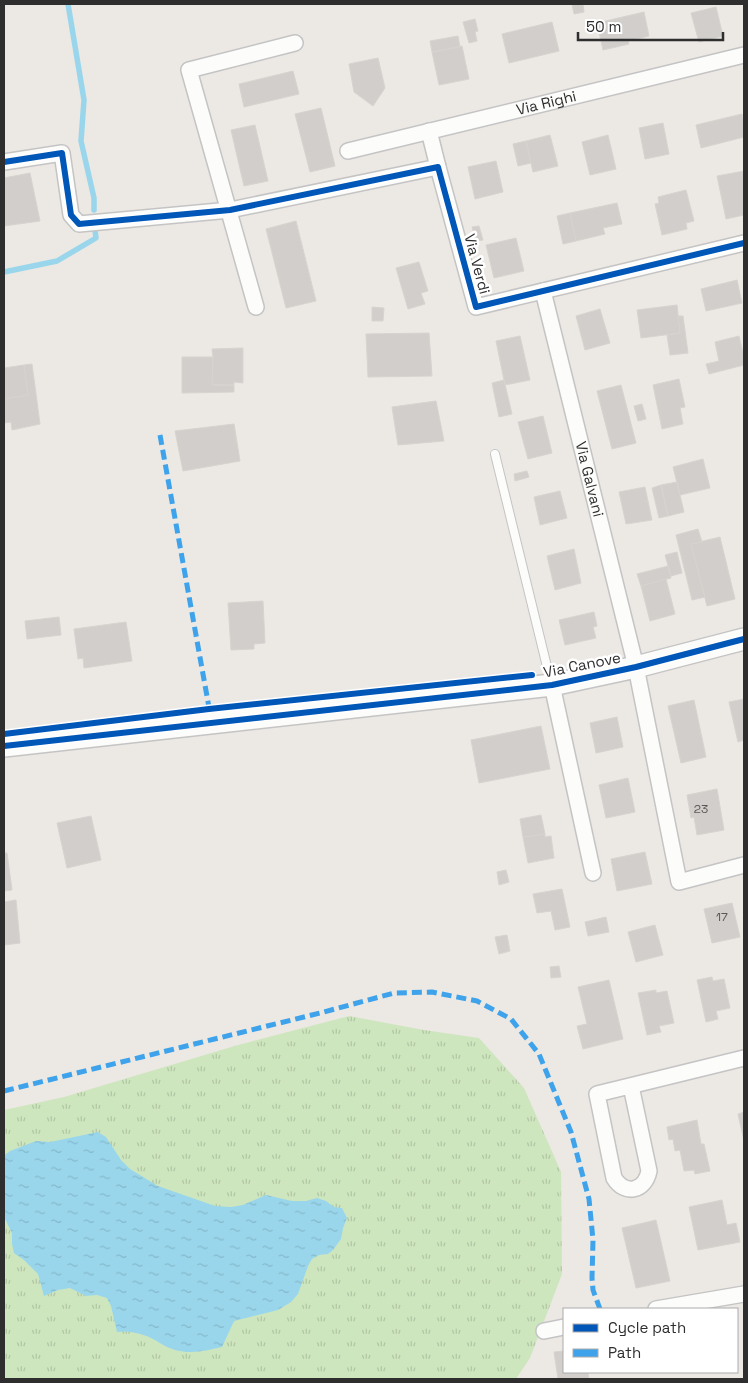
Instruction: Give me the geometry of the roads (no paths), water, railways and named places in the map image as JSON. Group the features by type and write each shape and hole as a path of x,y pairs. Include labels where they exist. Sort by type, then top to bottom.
{"street":[{"path":"256,306 190,70 295,43"},
{"name":"Via Righi","path":"348,151 744,55"},
{"name":"Via Verdi","path":"429,131 476,307 744,243"},
{"path":"4,162 62,154 71,215 79,224 230,210 438,166"},
{"name":"Via Galvani","path":"543,291 636,667"},
{"name":"Via Canove","path":"4,746 552,685 636,667 744,639"},
{"name":"Via Canove","path":"636,667 679,882 744,865"},
{"name":"Via Canove","path":"552,685 593,873"},
{"path":"631,1086 649,1171 645,1183 634,1189 622,1187 614,1178 597,1094 744,1058"},
{"path":"662,1308 744,1294"},
{"path":"544,1331 563,1327"}],"lane":[{"path":"495,454 552,685"}],"water":[{"path":"98,1132 106,1137 121,1160 130,1169 158,1186 215,1206 231,1207 243,1205 266,1195 292,1201 306,1201 317,1198 326,1201 334,1207 342,1208 347,1218 341,1239 328,1254 319,1255 312,1259 298,1294 291,1302 278,1310 234,1321 222,1347 185,1352 170,1348 142,1334 117,1332 111,1306 107,1298 97,1295 86,1296 70,1288 58,1290 44,1296 38,1274 14,1253 12,1233 4,1217 4,1156 10,1151 36,1141 50,1142"}],"waterway":[{"path":"68,4 84,100 81,141 94,198 94,210"},
{"path":"4,272 57,261 96,238 95,230"}]}
